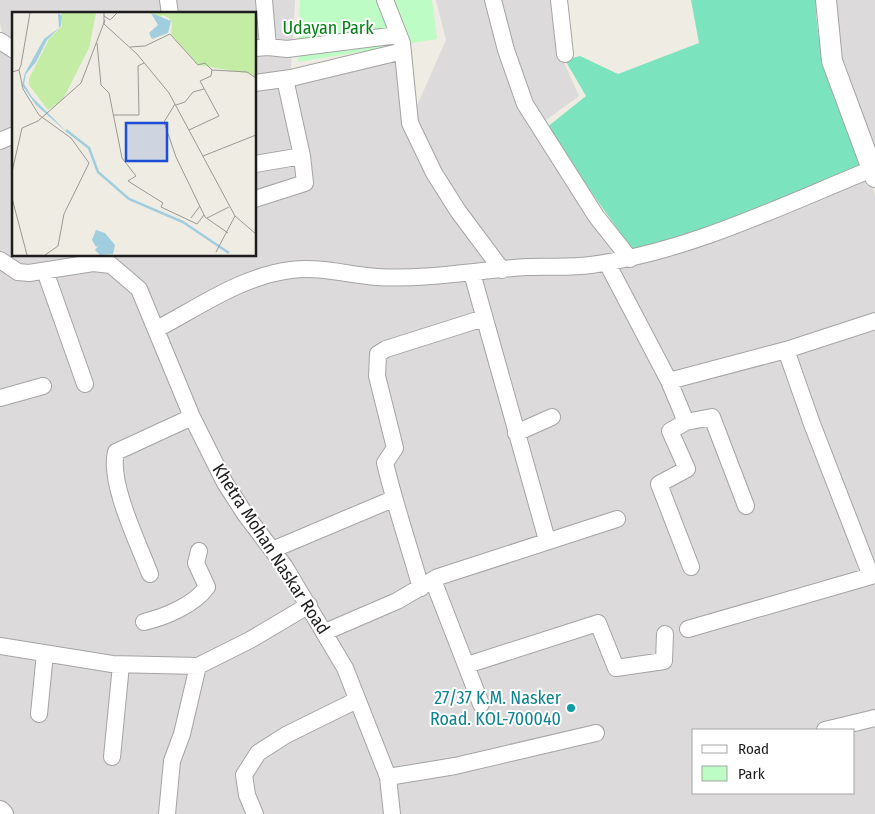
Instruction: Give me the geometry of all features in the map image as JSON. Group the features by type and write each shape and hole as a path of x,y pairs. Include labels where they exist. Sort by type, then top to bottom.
{"street":[{"path":"264,0 261,48 287,50 398,36"},
{"path":"386,0 403,51 410,123 434,172 453,203 502,270"},
{"path":"493,0 506,50 525,104 596,216 630,259"},
{"path":"559,0 565,54"},
{"path":"157,329 250,280 290,270 327,269 376,277 472,273 607,263 630,259 698,239 874,173 832,61 826,0"},
{"path":"0,41 12,49"},
{"path":"256,83 285,79 403,51"},
{"path":"256,199 305,183 302,156 285,79"},
{"path":"0,141 12,136"},
{"path":"256,164 302,156"},
{"name":"Khetra Mohan Naskar Road","path":"0,260 18,272 45,271 93,263 98,259 111,265 138,289 157,329 192,417 225,483 309,605 345,668 388,777 392,814"},
{"path":"607,263 669,381 686,422"},
{"path":"45,271 85,384"},
{"path":"472,273 547,540"},
{"path":"481,704 467,665 427,584 400,512 393,499 385,463 395,448 376,376 378,354 386,349 484,318"},
{"path":"669,381 786,350 875,321"},
{"path":"688,629 873,581 812,424 786,350"},
{"path":"0,398 43,386"},
{"path":"150,574 116,477 116,452 192,417"},
{"path":"516,433 552,417"},
{"path":"690,567 659,484 687,469 670,431 686,422 712,418 746,506"},
{"path":"272,550 393,499"},
{"path":"325,632 397,601 427,584 547,540 618,519"},
{"path":"144,622 162,618 201,596 207,587 196,563 199,551"},
{"path":"0,646 121,665 198,666 250,640 309,605"},
{"path":"467,665 598,623 616,668 664,661 665,634"},
{"path":"39,714 45,653"},
{"path":"112,757 121,665"},
{"path":"167,814 172,761 182,734 198,666"},
{"path":"255,814 247,795 244,775 258,753 286,735 357,700"},
{"path":"829,729 875,718"},
{"path":"388,777 455,766 596,733"},
{"path":"0,811 4,814"}],"shaded area":[{"path":"0,0 295,0 291,69 400,56 407,127 494,265 392,273 320,262 158,320 105,256 256,256 256,12 12,12 12,42 3,36 0,23"},
{"path":"436,0 555,0 562,58 579,96 534,129 619,254 504,266 439,171 412,117 446,40"},
{"path":"828,0 875,0 875,162 838,60"},
{"path":"0,44 12,54 12,256 91,256 96,267 108,267 136,291 162,359 299,602 198,662 103,658 0,640"},
{"path":"869,179 875,195 875,814 7,814 0,808 0,654 202,668 307,612 322,639 445,578 557,543 477,277 589,270"},
{"path":"289,274 468,276 544,535 327,626 247,508 196,413 165,333 206,307"}],"green space":[{"name":"Udayan Park","path":"300,0 432,0 437,39 298,62"},
{"path":"691,0 816,0 820,43 834,87 871,171 702,234 633,251 546,128 586,96 565,60 580,56 618,74 699,43"}],"place":[{"name":"27/37 K.M. Nasker Road. KOL-700040","path":"571,708"}]}
